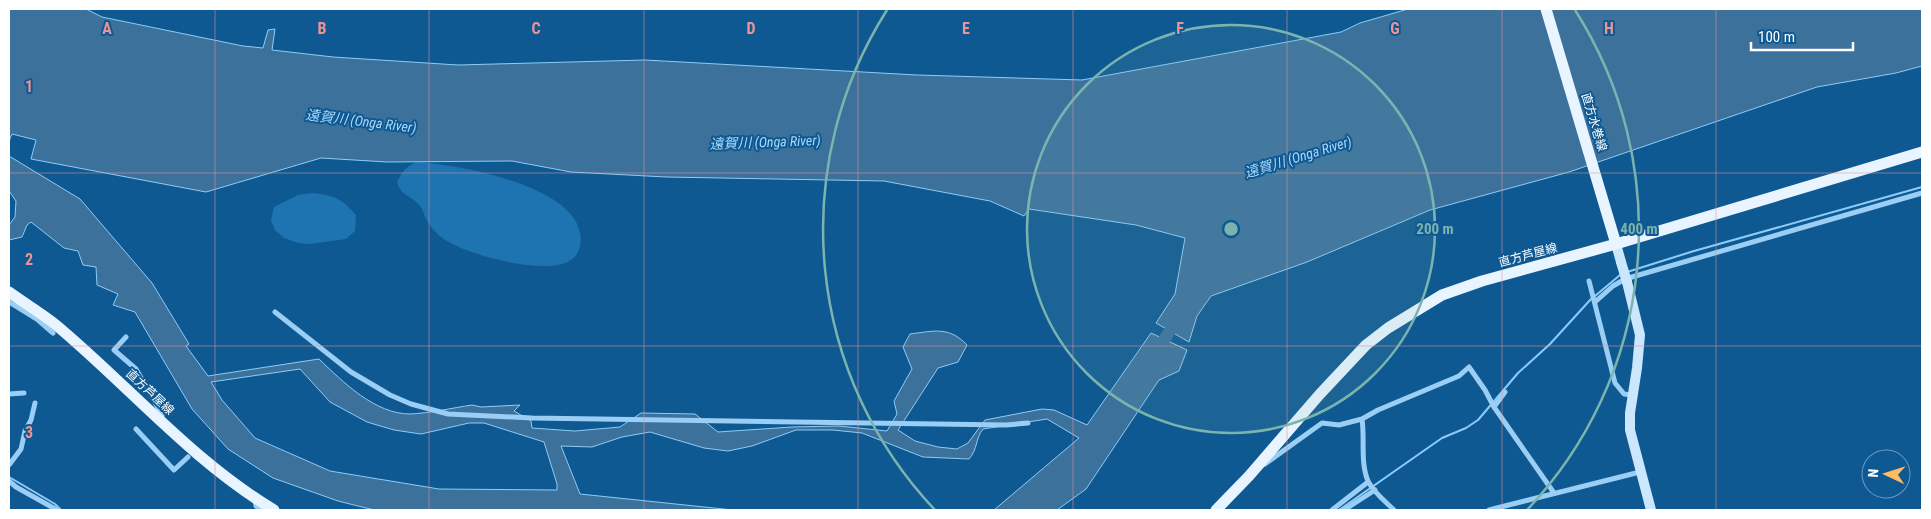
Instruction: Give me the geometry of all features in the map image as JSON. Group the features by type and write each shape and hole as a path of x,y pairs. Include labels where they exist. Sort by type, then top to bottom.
{"main road":[{"name":"直方水巻線","path":"1546,9 1615,241"},
{"name":"直方芦屋線","path":"1216,510 1249,476 1293,423 1366,345 1405,316 1442,295 1615,241 1922,152"},
{"name":"直方芦屋線","path":"9,292 55,324 195,453 232,483 274,510"}],"street":[{"path":"1595,302 1613,286 1625,279 1922,193"},
{"path":"1615,241 1640,335 1632,395 1630,430 1651,510"},
{"path":"1589,281 1615,384 1624,394 1632,395"},
{"path":"9,302 38,320 53,333"},
{"path":"276,312 350,372 390,395 412,404 448,414 532,418 1006,425 1028,423"},
{"path":"126,337 114,350 136,369 162,415 163,423"},
{"path":"1249,476 1322,423 1339,425 1362,419 1378,410 1459,376 1469,367 1492,404 1554,493"},
{"path":"1492,404 1506,392"},
{"path":"9,394 24,393"},
{"path":"9,465 21,449 25,431 31,420 36,403"},
{"path":"1362,419 1364,436 1362,447 1369,483 1394,510"},
{"path":"136,429 174,470 188,457"},
{"path":"1489,510 1640,472"},
{"path":"9,481 56,510"},
{"path":"1332,510 1369,483"},
{"path":"1344,510 1375,490"},
{"path":"255,499 256,506 261,510"}],"shaded area":[{"path":"418,162 485,173 536,190 557,202 572,216 580,233 581,240 576,255 571,260 559,265 525,265 485,256 452,244 435,231 427,221 421,207 399,187 397,182 403,172"},
{"path":"313,193 327,195 342,201 356,215 355,231 346,239 310,244 298,243 284,238 275,230 271,220 274,207 298,195"}],"water":[{"path":"9,9 86,9 102,17 243,46 263,48 268,30 275,29 272,50 333,57 458,65 645,60 917,75 1082,80 1341,32 1360,23 1408,9 1922,9 1922,66 1896,73 1817,87 1569,172 1430,210 1307,262 1211,296 1197,316 1189,342 1156,323 1175,294 1185,238 1136,225 1029,209 1024,216 990,201 884,181 666,177 571,172 512,161 387,162 321,158 206,192 31,159 36,140 12,134 9,141"},
{"path":"9,156 80,199 152,283 189,344 186,346 208,376 319,359 360,395 384,409 397,413 434,412 472,405 481,407 520,405 514,411 531,421 532,428 575,431 620,427 641,413 695,414 718,432 839,426 887,431 897,414 894,401 912,369 903,347 910,334 941,331 954,335 967,345 958,362 938,368 898,430 915,441 938,447 957,449 968,443 985,420 1042,409 1054,410 1087,425 1151,333 1187,350 1179,371 1159,380 1086,489 1057,510 994,510 1079,438 1047,419 983,429 974,452 969,459 923,457 862,433 833,430 796,430 752,446 728,451 704,448 650,432 622,437 592,447 561,446 580,494 733,510 374,510 338,501 273,478 228,449 192,409 135,312 113,305 118,294 97,285 96,267 83,265 78,251 64,248 31,222 27,225 22,237 9,240 9,225 15,217 16,201 9,191","holes":["300,369 330,402 367,422 394,430 421,434 469,423 484,423 544,442 557,484 557,490 439,489 330,471 255,438 222,400 211,382"]}],"waterway":[{"path":"1627,272 1694,251 1922,187"},
{"path":"1595,296 1620,275"},
{"path":"1339,510 1442,438 1466,428 1478,420 1518,373 1550,344 1591,299"},
{"name":"遠賀川 (Onga River)","path":"1156,352 1179,317"},
{"path":"9,477 55,504 61,510"}]}
